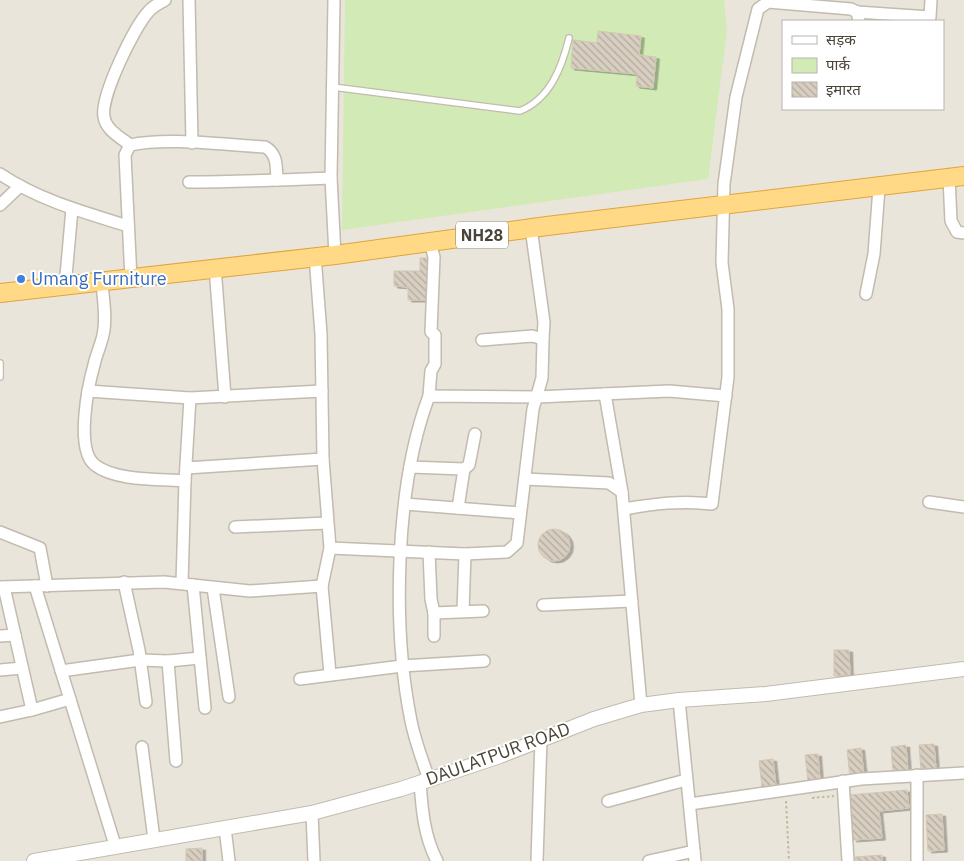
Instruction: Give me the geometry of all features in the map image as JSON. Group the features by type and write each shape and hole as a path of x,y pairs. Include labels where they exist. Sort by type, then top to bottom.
{"highway":[{"name":"NH28","path":"0,293 65,287 215,267 335,255 532,228 879,188 957,177"}],"street":[{"path":"130,145 109,130 104,118 104,106 118,64 134,34 149,10 165,0"},
{"path":"189,0 192,143"},
{"path":"334,0 331,178 335,255"},
{"path":"624,508 675,502 712,504 728,377 728,309 722,244 725,205 724,184 736,97 758,9 768,1 851,9 858,17 930,17 931,0"},
{"path":"131,279 125,155 130,145 141,142 192,143 265,148 272,151 275,156 277,180"},
{"path":"0,174 20,186 72,209 128,226"},
{"path":"957,177 951,221 957,232 964,233"},
{"path":"189,182 262,182 331,178"},
{"path":"0,205 20,186"},
{"path":"866,294 876,235 879,188"},
{"path":"65,287 72,209"},
{"path":"330,548 465,554 507,552 514,548 517,543 533,409 543,364 544,322 532,228"},
{"path":"430,242 434,257 431,332 435,335 435,364 431,371 429,396 413,443 400,552 402,666 411,723 424,781 423,818 431,849 437,861"},
{"path":"315,256 322,391 323,459 330,548 322,586 330,674"},
{"path":"215,267 225,397"},
{"path":"102,282 104,328 88,391 84,444 93,464 103,470 126,476 185,481"},
{"path":"482,340 532,336 543,339"},
{"path":"88,391 190,398 322,391"},
{"path":"429,396 537,397 669,391 726,396"},
{"path":"605,394 624,508 641,705"},
{"path":"190,398 185,481 187,584 200,658 205,708"},
{"path":"410,467 464,469 469,465 475,434"},
{"path":"186,468 323,459"},
{"path":"458,508 464,469"},
{"path":"524,479 609,483 616,485 622,492"},
{"path":"929,502 964,507"},
{"path":"405,504 520,513"},
{"path":"235,527 327,523"},
{"path":"0,532 40,548 47,586"},
{"path":"429,552 430,600 434,613 434,636"},
{"path":"463,612 465,554"},
{"path":"124,582 140,660 146,702"},
{"path":"32,710 2,587 124,582 187,584 213,588 250,590 322,586"},
{"path":"35,586 115,845"},
{"path":"213,588 230,697"},
{"path":"544,605 632,601"},
{"path":"434,613 483,611"},
{"path":"0,636 15,635"},
{"path":"61,671 140,660 168,661 200,658"},
{"path":"300,678 402,666 484,660"},
{"path":"168,661 176,760"},
{"path":"0,670 22,668"},
{"name":"DAULATPUR ROAD","path":"40,861 115,845 312,813 424,781 500,756 594,719 641,705 679,700 766,694 964,669"},
{"path":"0,717 70,699"},
{"path":"649,861 694,856 679,700"},
{"path":"538,861 541,739"},
{"path":"142,746 154,840"},
{"path":"690,804 843,781 964,773"},
{"path":"917,775 918,861"},
{"path":"608,801 686,780"},
{"path":"843,781 848,861"},
{"path":"312,813 314,861"},
{"path":"225,828 229,861"}],"lane":[{"path":"334,87 520,111 530,107 556,77 563,64 569,38"},
{"path":"0,363 0,376"}],"path":[{"path":"805,798 834,796 835,804"},
{"path":"786,800 789,861"}],"shaded area":[{"path":"0,0 964,0 964,861 0,861"}],"green space":[{"path":"345,0 724,0 727,31 708,179 342,230"}],"building":[{"path":"598,31 641,36 639,55 656,57 653,88 636,86 637,74 571,68 573,40 597,43"},
{"path":"420,258 430,258 430,300 408,300 408,287 394,286 394,271 420,271"},
{"path":"554,529 565,534 570,545 565,556 554,561 543,556 538,545 543,534"},
{"path":"834,650 849,650 850,675 834,676"},
{"path":"934,744 936,769 921,771 919,745"},
{"path":"906,745 908,772 893,774 891,747"},
{"path":"861,748 864,775 850,776 847,750"},
{"path":"818,754 820,780 808,781 805,755"},
{"path":"773,759 776,786 762,787 759,761"},
{"path":"907,790 909,808 879,811 882,838 853,840 849,795"},
{"path":"942,814 944,850 928,851 926,815"},
{"path":"202,848 202,861 186,861 186,849"},
{"path":"882,855 882,861 855,861 855,857"}],"place":[{"name":"Umang Furniture","path":"21,279"}]}
